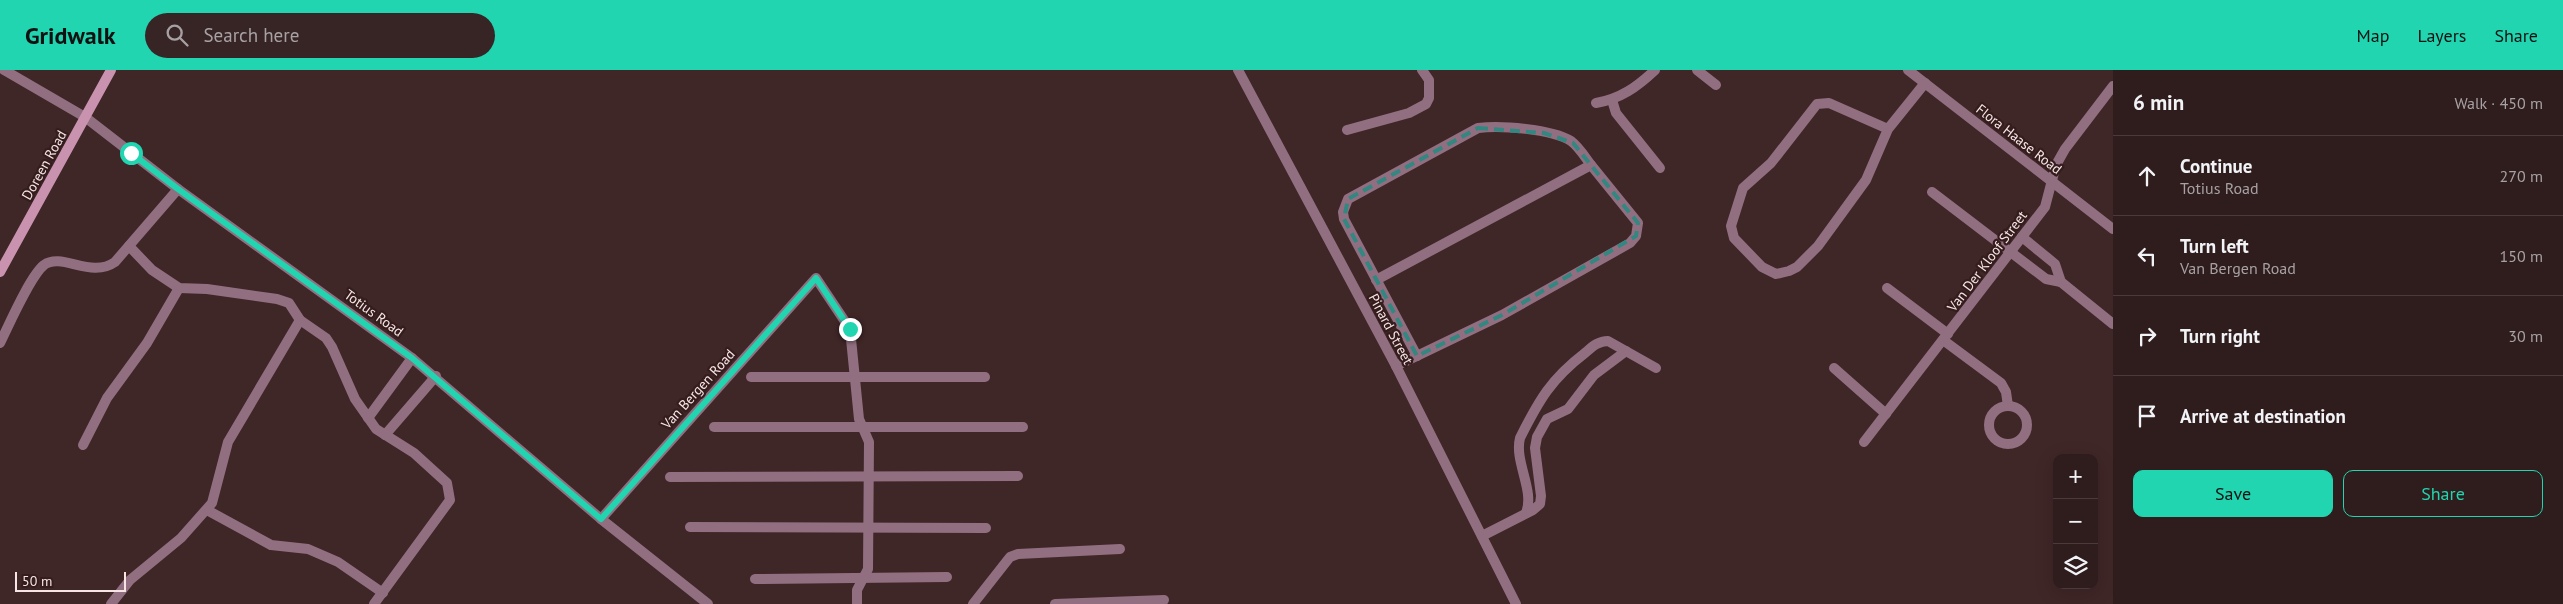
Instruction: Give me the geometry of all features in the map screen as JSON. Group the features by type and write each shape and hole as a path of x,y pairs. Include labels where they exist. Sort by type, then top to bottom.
{"main road":[{"name":"Doreen Road","path":"0,272 111,70"}],"street":[{"name":"Totius Road","path":"4,70 85,117 178,189 436,376 601,519 708,604"},
{"name":"Pinard Street","path":"1238,70 1396,366 1516,604"},
{"path":"1347,130 1409,114 1426,104 1429,98 1429,80 1422,70"},
{"path":"1596,103 1612,100 1640,84 1654,70"},
{"path":"1697,70 1716,85"},
{"name":"Flora Haase Road","path":"1908,70 2113,229"},
{"path":"1888,129 1829,103 1817,104 1771,164 1743,188 1731,226 1734,238 1762,267 1769,271 1782,274 1797,267 1818,246 1866,180 1888,129 1925,83"},
{"name":"Van Der Kloof Street","path":"1864,442 2045,207 2056,165 2065,149 2113,86"},
{"path":"1612,100 1616,114 1660,168"},
{"path":"1396,366 1417,356 1502,315 1634,240 1638,223 1573,142 1544,133 1491,126 1478,128 1354,194 1345,205 1344,219 1417,356"},
{"path":"1376,280 1591,165"},
{"path":"0,343 35,277 45,264 55,261 104,269 115,262 178,189"},
{"path":"1932,192 2046,279 2061,282 2113,324"},
{"path":"2022,237 2055,264 2061,282"},
{"path":"129,246 152,270 179,288 207,289 283,300 289,303 300,320 326,338 332,347 351,391 376,429 421,459 447,483 450,500 374,604"},
{"name":"Van Bergen Road","path":"601,519 816,278 850,329 856,379"},
{"path":"83,445 106,398 147,343 179,288"},
{"path":"1887,288 2001,383 2006,392 2008,406"},
{"path":"111,604 130,580 181,538 207,510 217,493 228,442 300,320"},
{"path":"1526,513 1528,501 1519,443 1537,407 1559,374 1595,345 1608,341 1656,368"},
{"path":"1482,536 1537,507 1541,500 1534,448 1537,437 1551,416 1568,409 1594,375 1626,351"},
{"path":"368,418 412,358"},
{"path":"1834,368 1886,414"},
{"path":"385,435 436,376"},
{"path":"751,377 856,379 985,377"},
{"path":"856,379 862,427 869,442 870,475 868,569 857,590 857,604"},
{"path":"1537,407 1551,416"},
{"path":"714,427 1023,427"},
{"path":"670,477 1018,476"},
{"path":"207,510 271,545 315,551 338,562 383,594"},
{"path":"690,527 986,528"},
{"path":"973,604 1010,557 1018,554 1120,549"},
{"path":"755,579 947,577"},
{"path":"1055,604 1164,600"}],"highlighted area":[{"path":"1478,128 1544,133 1573,143 1638,223 1636,236 1502,315 1417,356 1344,219 1348,199"}],"route":[{"path":"131,153 436,376 601,519 816,278 850,329"}]}
